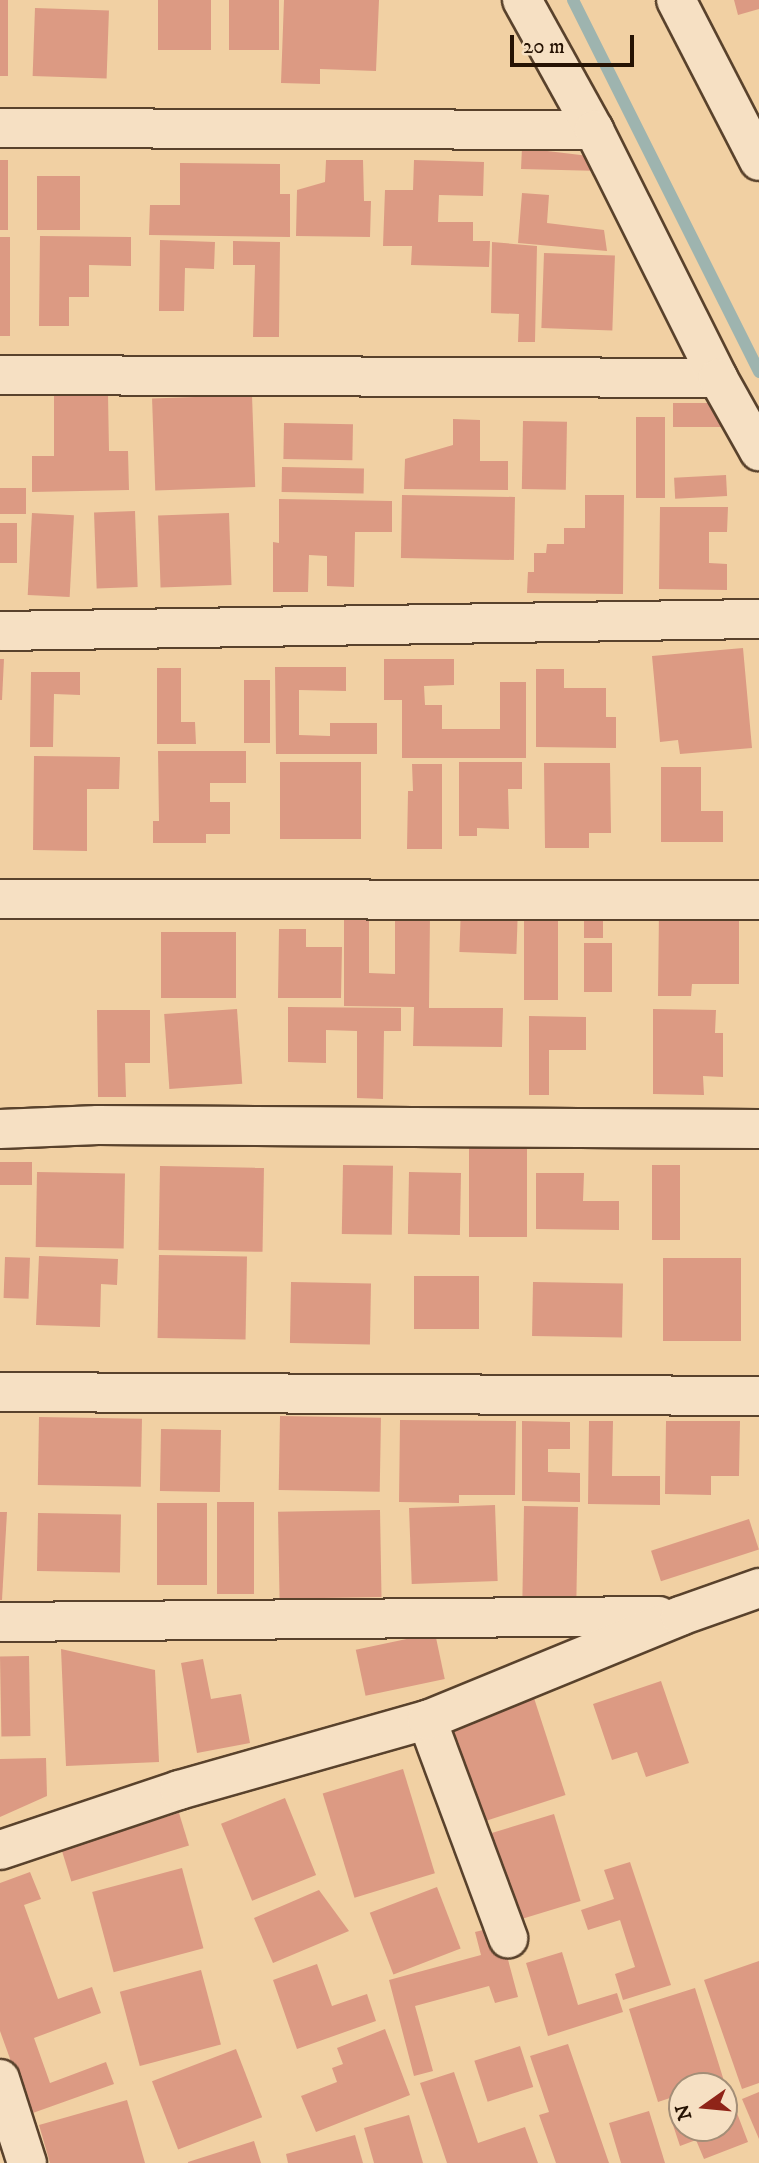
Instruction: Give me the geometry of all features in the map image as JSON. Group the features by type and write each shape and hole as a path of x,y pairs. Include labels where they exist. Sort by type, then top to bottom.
{"street":[{"path":"522,0 594,131 718,378 759,452"},
{"path":"676,0 759,162"},
{"path":"0,128 594,131"},
{"path":"0,375 718,378"},
{"path":"0,631 759,619"},
{"path":"0,900 759,900"},
{"path":"0,1129 98,1125 759,1129"},
{"path":"0,1392 759,1395"},
{"path":"0,1850 179,1790 427,1720 680,1616 759,1588"},
{"path":"0,1622 680,1616"},
{"path":"427,1720 508,1938"},
{"path":"0,2079 27,2163"}],"building":[{"path":"0,0 8,0 8,76 0,76"},
{"path":"158,0 211,0 211,50 158,50"},
{"path":"229,0 279,0 279,50 229,50"},
{"path":"284,0 379,0 376,71 320,69 320,84 281,83"},
{"path":"734,0 759,0 759,9 738,15"},
{"path":"35,8 109,11 107,79 33,76"},
{"path":"522,148 589,156 601,171 521,169"},
{"path":"0,160 8,160 8,230 0,230"},
{"path":"326,160 363,160 364,201 371,201 370,237 296,236 297,190 325,182"},
{"path":"414,160 484,162 483,196 439,195 438,222 473,222 473,241 490,241 489,267 411,265 412,246 383,246 385,190 413,190"},
{"path":"180,163 280,164 280,194 290,194 290,237 149,235 150,205 180,205"},
{"path":"37,176 80,176 80,230 37,230"},
{"path":"522,193 549,195 547,223 604,230 607,251 518,243"},
{"path":"40,236 131,237 131,266 89,265 89,297 69,297 69,326 39,326"},
{"path":"0,237 10,237 10,336 0,336"},
{"path":"160,240 215,242 214,269 185,268 184,311 159,311"},
{"path":"233,241 280,242 279,337 253,337 255,265 233,265"},
{"path":"492,242 537,246 535,342 518,342 519,314 491,313"},
{"path":"544,253 615,255 612,330 541,328"},
{"path":"108,394 109,451 128,451 129,490 32,492 32,456 54,456 54,395"},
{"path":"252,395 255,487 155,490 152,398"},
{"path":"673,403 728,403 728,427 673,427"},
{"path":"636,417 665,417 665,498 636,498"},
{"path":"453,419 480,420 480,461 508,461 508,490 404,489 405,459 453,445"},
{"path":"523,421 567,422 566,490 522,489"},
{"path":"284,423 353,424 352,460 283,459"},
{"path":"282,467 364,468 364,493 282,492"},
{"path":"726,475 727,496 675,499 674,478"},
{"path":"0,488 26,488 26,514 0,514"},
{"path":"402,495 515,497 514,560 401,558"},
{"path":"585,495 624,495 623,594 527,593 528,572 534,572 534,553 546,553 547,544 564,544 564,528 585,528"},
{"path":"279,499 392,501 392,532 355,532 354,587 327,586 327,556 309,555 308,592 273,592 273,542 279,543"},
{"path":"660,507 728,507 727,532 709,532 709,563 727,564 727,590 659,589"},
{"path":"135,511 138,587 97,588 94,512"},
{"path":"32,513 74,515 70,597 28,595"},
{"path":"229,513 232,585 161,587 158,515"},
{"path":"0,523 17,523 17,563 0,563"},
{"path":"743,648 752,748 680,754 678,740 660,742 652,656"},
{"path":"0,659 4,659 2,700 0,700"},
{"path":"384,659 454,659 454,685 424,686 425,705 442,705 442,729 500,729 500,682 526,682 526,758 402,758 402,700 384,700"},
{"path":"275,667 346,667 346,691 299,690 299,735 330,736 330,723 377,723 377,754 276,754"},
{"path":"157,668 181,668 181,722 195,722 196,744 157,744"},
{"path":"536,669 564,669 564,688 606,688 606,717 616,717 616,748 536,747"},
{"path":"31,672 80,672 80,695 54,694 53,747 30,747"},
{"path":"244,680 270,680 270,743 244,743"},
{"path":"158,751 246,751 246,783 210,783 210,802 230,802 230,834 206,834 206,843 153,843 153,821 159,821"},
{"path":"34,756 120,757 119,789 87,789 87,851 33,850"},
{"path":"280,762 361,762 361,839 280,839"},
{"path":"459,762 522,762 522,789 508,789 509,829 477,828 477,836 459,836"},
{"path":"544,763 610,763 611,833 589,833 589,848 545,848"},
{"path":"412,764 442,764 442,849 407,849 408,791 413,791"},
{"path":"661,767 701,767 701,811 723,811 723,842 661,842"},
{"path":"461,906 518,908 516,954 459,952"},
{"path":"584,906 603,906 603,938 584,938"},
{"path":"524,911 558,911 558,1000 524,1000"},
{"path":"659,911 739,912 739,984 692,984 691,996 658,996"},
{"path":"344,914 369,914 369,973 395,974 395,915 430,915 429,1008 503,1008 502,1047 413,1046 414,1007 344,1006"},
{"path":"279,929 306,929 306,947 342,947 341,998 278,998"},
{"path":"161,932 236,932 236,998 161,998"},
{"path":"584,943 612,943 612,992 584,992"},
{"path":"288,1007 401,1008 401,1031 384,1031 383,1099 357,1098 357,1031 326,1030 326,1063 288,1062"},
{"path":"237,1009 242,1084 169,1089 164,1014"},
{"path":"653,1009 716,1010 715,1033 723,1033 723,1077 703,1076 704,1095 653,1094"},
{"path":"97,1010 150,1010 150,1063 125,1063 126,1097 98,1097"},
{"path":"529,1016 586,1017 586,1050 549,1050 549,1095 529,1095"},
{"path":"469,1134 527,1134 527,1237 469,1237"},
{"path":"0,1162 32,1162 32,1185 0,1185"},
{"path":"343,1165 393,1166 392,1235 342,1234"},
{"path":"652,1165 680,1165 680,1240 652,1240"},
{"path":"160,1166 264,1168 263,1252 159,1250"},
{"path":"37,1172 125,1174 124,1249 36,1247"},
{"path":"409,1172 461,1173 460,1235 408,1234"},
{"path":"536,1173 584,1173 583,1201 619,1201 619,1230 536,1229"},
{"path":"159,1255 247,1257 246,1340 158,1338"},
{"path":"39,1256 118,1259 117,1285 101,1284 100,1327 36,1325"},
{"path":"5,1257 30,1258 29,1299 4,1298"},
{"path":"663,1258 741,1258 741,1341 663,1341"},
{"path":"414,1276 479,1276 479,1329 414,1329"},
{"path":"291,1282 371,1283 370,1344 290,1343"},
{"path":"533,1282 623,1284 622,1338 532,1336"},
{"path":"280,1416 381,1418 380,1492 279,1490"},
{"path":"39,1417 142,1419 141,1487 38,1485"},
{"path":"400,1420 516,1421 515,1495 459,1495 459,1503 399,1502"},
{"path":"522,1421 570,1422 570,1449 548,1449 548,1472 580,1473 580,1502 522,1501"},
{"path":"589,1421 613,1421 612,1476 660,1476 660,1505 588,1504"},
{"path":"666,1421 740,1421 739,1476 711,1476 711,1495 665,1494"},
{"path":"161,1429 221,1430 220,1492 160,1491"},
{"path":"217,1502 254,1502 254,1594 217,1594"},
{"path":"157,1503 207,1503 207,1585 157,1585"},
{"path":"495,1505 498,1581 412,1584 409,1508"},
{"path":"524,1506 578,1507 576,1597 522,1596"},
{"path":"380,1510 382,1597 280,1599 278,1512"},
{"path":"0,1512 7,1512 2,1600 0,1600"},
{"path":"38,1513 121,1514 120,1572 37,1571"},
{"path":"749,1519 759,1549 661,1581 651,1551"},
{"path":"435,1633 445,1679 366,1696 356,1650"},
{"path":"61,1649 155,1670 159,1762 66,1766"},
{"path":"29,1656 30,1736 1,1736 0,1657"},
{"path":"203,1659 211,1699 241,1694 250,1743 197,1753 181,1663"},
{"path":"661,1681 689,1763 646,1777 637,1752 612,1760 593,1704"},
{"path":"534,1698 566,1795 477,1824 446,1727"},
{"path":"46,1758 47,1796 0,1817 0,1759"},
{"path":"403,1769 435,1873 355,1898 323,1794"},
{"path":"285,1798 316,1875 252,1901 221,1824"},
{"path":"179,1813 189,1846 71,1881 61,1849"},
{"path":"554,1814 581,1901 512,1922 485,1835"},
{"path":"630,1862 671,1985 623,2000 615,1974 635,1967 620,1920 588,1930 581,1910 614,1899 604,1870"},
{"path":"182,1868 203,1948 114,1972 92,1892"},
{"path":"30,1872 41,1899 24,1905 58,1999 92,1987 101,2013 34,2038 50,2083 106,2062 114,2084 30,2114 0,2031 0,1883"},
{"path":"437,1887 461,1949 393,1974 370,1913"},
{"path":"319,1890 349,1931 273,1963 254,1918"},
{"path":"499,1926 518,1997 495,2003 489,1986 415,2006 433,2071 414,2076 389,1980 481,1955 475,1932"},
{"path":"562,1952 578,2005 617,1993 623,2012 548,2036 526,1963"},
{"path":"759,1961 759,2083 742,2089 704,1980"},
{"path":"317,1964 332,2006 367,1994 376,2021 297,2049 273,1980"},
{"path":"201,1970 221,2044 140,2066 120,1992"},
{"path":"695,1988 721,2072 668,2072 668,2099 658,2102 629,2009"},
{"path":"385,2029 410,2095 316,2132 301,2096 337,2082 332,2068 343,2064 337,2048"},
{"path":"568,2044 609,2163 556,2163 539,2115 549,2112 530,2056"},
{"path":"520,2046 533,2087 488,2102 474,2061"},
{"path":"236,2049 262,2117 178,2149 152,2081"},
{"path":"454,2072 478,2143 525,2127 538,2163 447,2163 420,2083"},
{"path":"759,2092 759,2139 742,2099"},
{"path":"127,2100 145,2163 50,2163 39,2125"},
{"path":"649,2111 665,2163 621,2163 609,2123"},
{"path":"409,2115 423,2163 374,2163 364,2128"},
{"path":"738,2116 748,2142 704,2159 697,2142 738,2142"},
{"path":"355,2135 363,2163 288,2163 286,2154"},
{"path":"254,2141 261,2163 188,2163 188,2162"}],"waterway":[{"path":"573,0 759,372"}]}
